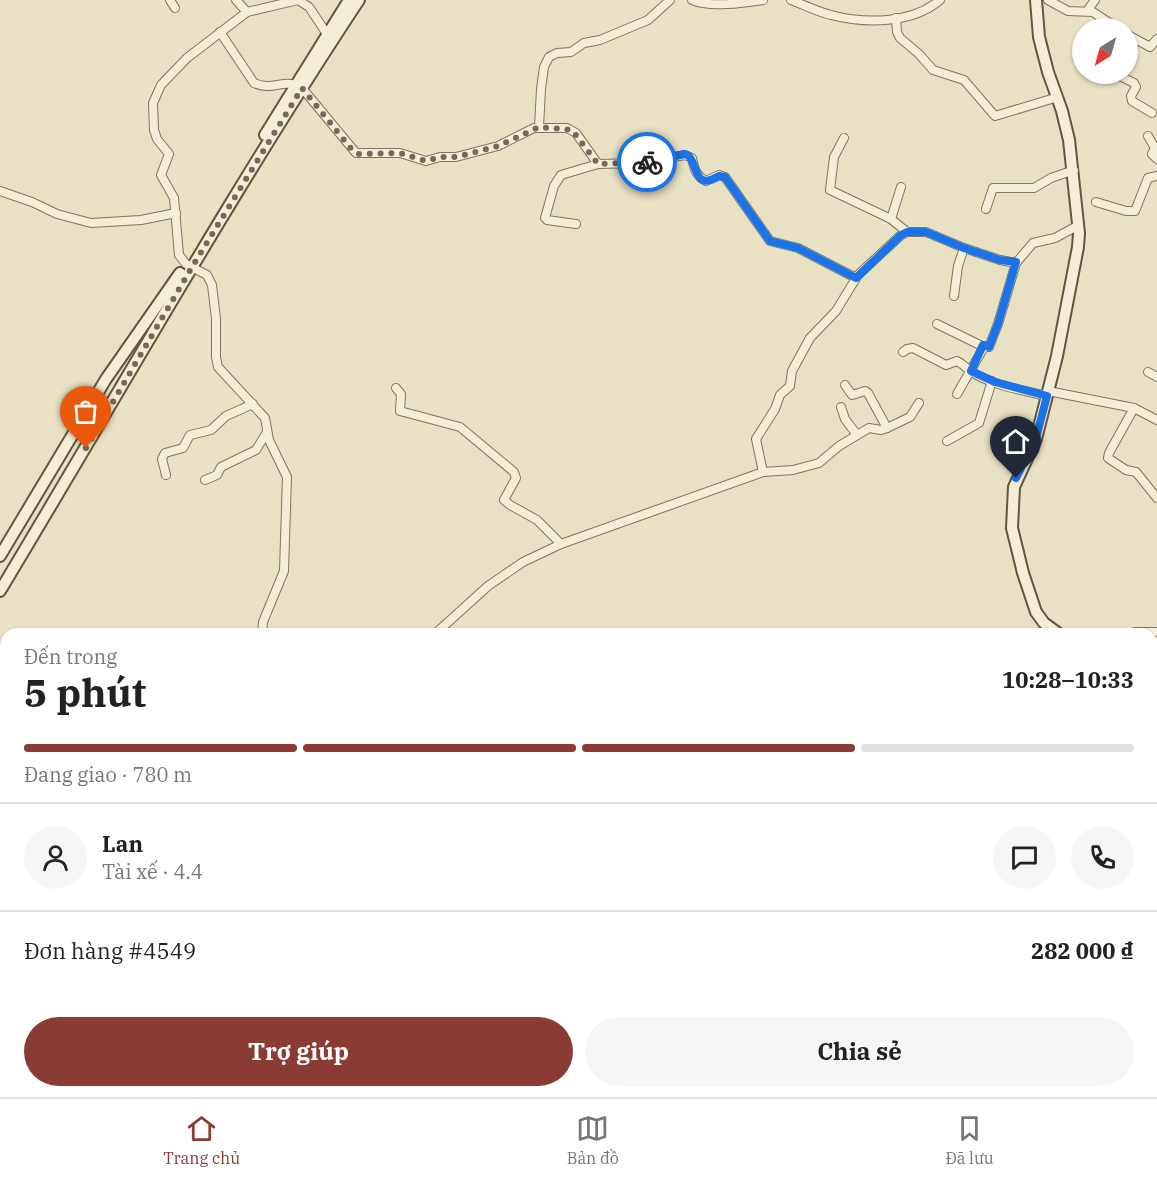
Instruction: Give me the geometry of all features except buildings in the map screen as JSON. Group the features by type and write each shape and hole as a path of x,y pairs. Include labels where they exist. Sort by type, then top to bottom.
{"street":[{"path":"170,0 176,8"},
{"path":"236,0 247,12"},
{"path":"262,628 284,571 287,482 285,472 269,440 265,418 219,367 216,357 216,320 212,285 207,275 182,261 177,249 176,213 172,194 161,175 169,154 155,135 153,103 161,85 183,62 247,12 298,0 309,8 327,34"},
{"path":"0,591 189,266 349,0"},
{"path":"299,86 359,0"},
{"path":"539,127 540,94 544,67 549,57 557,53 571,52 584,44 600,40 648,20 670,0"},
{"path":"692,0 703,4 763,0"},
{"path":"791,0 833,16 866,20 896,18 921,12 940,0"},
{"path":"1036,0 1039,37 1065,122 1074,170 1079,225 1078,247 1048,393 1036,438 1014,486 1012,528 1023,573 1038,617 1051,628"},
{"path":"1048,0 1068,11 1093,12 1099,18"},
{"path":"1087,11 1095,0"},
{"path":"896,18 900,38 933,70 964,80 994,116 1058,97"},
{"path":"220,32 254,83 264,87 291,82 299,86 356,153 400,153 423,161 440,157 456,157 498,146 539,127 572,130 598,164"},
{"path":"1138,40 1150,47 1157,39"},
{"path":"1134,84 1136,87 1131,96 1132,101 1152,113"},
{"path":"1148,136 1155,148 1152,154 1157,159"},
{"path":"844,138 834,157 830,190 891,219 907,232"},
{"path":"576,224 545,218 554,186 561,175 598,164 638,163 687,155 700,178 706,181 719,176 725,177 770,241 798,248 856,278"},
{"path":"986,209 993,188 1034,188 1074,170"},
{"path":"1096,202 1135,211 1148,178 1157,176"},
{"path":"891,219 901,186"},
{"path":"0,191 57,214 91,223 141,220 176,213"},
{"path":"938,324 989,347 1016,262 1033,243 1055,238 1079,225"},
{"path":"763,472 756,444 758,436 775,409 780,395 790,386 792,371 810,338 836,311 856,278 901,235 907,232 926,232 964,248 1000,260 1016,262"},
{"path":"954,296 958,266 964,248"},
{"path":"0,556 106,379 189,266"},
{"path":"957,394 983,345"},
{"path":"903,352 913,348 946,365 957,361 992,381 1134,408 1157,420"},
{"path":"1148,372 1157,377"},
{"path":"947,441 979,423 992,381"},
{"path":"845,385 852,394 865,391 868,393 887,428"},
{"path":"396,388 401,394 400,411 460,427 514,472 516,478 505,497 506,503 537,520 561,544"},
{"path":"442,628 488,586 517,566 561,544 763,472 792,470 814,465 868,428 881,430 910,417 919,403"},
{"path":"166,475 162,459 165,453 183,448 193,433 211,430 226,416 253,404"},
{"path":"841,407 845,419 857,435"},
{"path":"1134,408 1108,453 1108,458 1126,470 1136,472 1157,498"},
{"path":"205,480 217,476 221,467 256,450 267,432"}],"way so far":[{"path":"86,448 192,267 302,88 353,151 359,154 395,152 423,161 440,157 456,157 498,146 539,127 572,130 598,164 647,162"}],"route":[{"path":"647,162 685,154 689,156 700,178 706,181 723,175 725,177 770,241 798,248 856,278 907,232 926,232 964,248 1006,262 1016,262 989,347 983,345 971,371 995,382 1047,396 1032,449 1016,478"}]}
